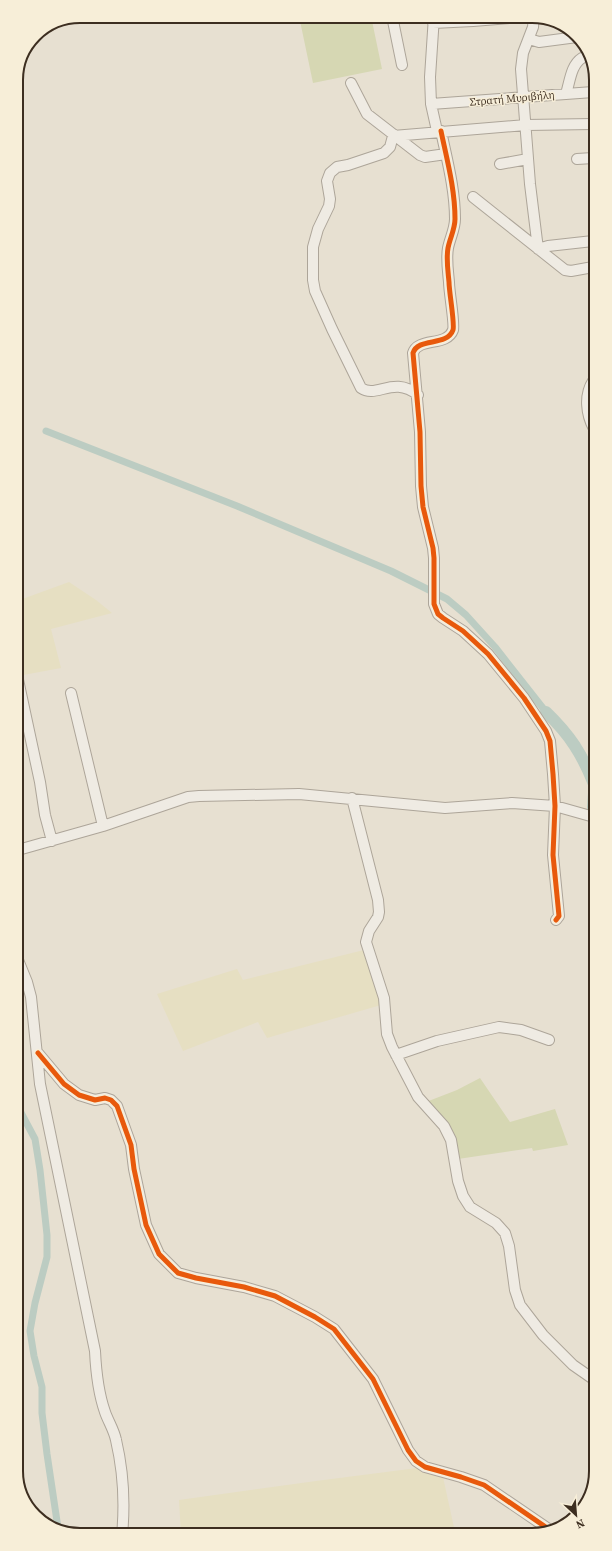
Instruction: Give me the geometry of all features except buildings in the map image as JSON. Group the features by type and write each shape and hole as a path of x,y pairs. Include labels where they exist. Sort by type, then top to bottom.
{"street":[{"path":"393,23 402,65"},
{"path":"434,23 430,69 432,104 446,154 450,174 454,212 454,222 448,256 449,292 454,328 448,338 419,346 414,350 418,395 421,486 424,516 433,548 434,604 438,614 463,631 488,654 540,720 550,741 555,806 553,856 558,916 556,920"},
{"path":"532,23 529,39 523,53 521,69 528,159 538,249"},
{"path":"529,39 539,42 570,38"},
{"path":"566,94 573,67 576,62 582,58"},
{"path":"350,83 367,114 393,136 425,157 446,154"},
{"name":"Στρατή Μυριβήλη","path":"432,104 589,92"},
{"path":"393,136 526,125 589,124"},
{"path":"393,136 390,147 384,152 348,165 337,167 330,173 327,181 330,199 329,206 318,228 312,247 313,280 332,329 361,388 370,391 397,386 407,388 418,395"},
{"path":"577,159 589,158"},
{"path":"500,164 528,159"},
{"path":"473,197 567,271 589,268"},
{"path":"538,249 548,246 589,241"},
{"path":"589,390 589,415"},
{"path":"71,693 103,826"},
{"path":"23,699 40,782 45,815 52,841"},
{"path":"23,849 103,826 188,797 199,796 299,794 445,808 512,803 555,806 589,816"},
{"path":"352,798 378,900 379,912 376,921 369,930 366,942 384,998 387,1034 418,1097 444,1126 450,1140 458,1180 463,1196 470,1207 496,1223 505,1233 510,1246 515,1290 520,1305 543,1335 573,1365 589,1376"},
{"path":"23,970 31,997 38,1053 40,1084 95,1351 96,1379 104,1410 114,1434 120,1460 124,1506 122,1528"},
{"path":"396,1055 437,1041 500,1027 521,1030 549,1040"},
{"path":"38,1053 64,1084 79,1094 95,1100 105,1098 111,1100 117,1106 131,1145 134,1169 146,1225 159,1254 178,1273 244,1287 275,1296 334,1329 373,1379 408,1450 416,1461 425,1467 461,1476 484,1486 544,1527"}],"shaded area":[{"path":"69,582 112,613 51,629 61,668 23,675 23,599"},
{"path":"364,950 376,984 381,1005 267,1038 258,1022 183,1051 157,994 237,969 243,980"},
{"path":"417,1468 443,1477 454,1528 181,1528 179,1500"}],"green space":[{"path":"300,23 372,23 382,69 313,83"},
{"path":"480,1078 510,1122 555,1109 568,1145 533,1151 532,1148 458,1159 426,1102 457,1090"}],"waterway":[{"path":"46,431 237,506 391,571 447,599 466,615 495,647 546,712"},
{"path":"546,712 569,737 589,772"},
{"path":"23,1116 35,1139 47,1235 47,1257 35,1303 30,1331 34,1356 42,1387 42,1413 57,1523"}],"cycle path":[{"path":"441,131 455,208 455,223 447,256 453,330 445,339 421,345 416,348 413,353 420,432 423,507 434,558 434,604 438,614 463,631 488,654 524,698 546,731 550,741 555,806 553,855 559,916 556,920"},
{"path":"38,1053 64,1084 79,1095 95,1100 105,1098 111,1100 117,1106 131,1145 134,1169 146,1225 159,1254 178,1273 244,1287 275,1296 334,1329 373,1379 408,1450 416,1461 425,1467 484,1485 545,1527"}]}
